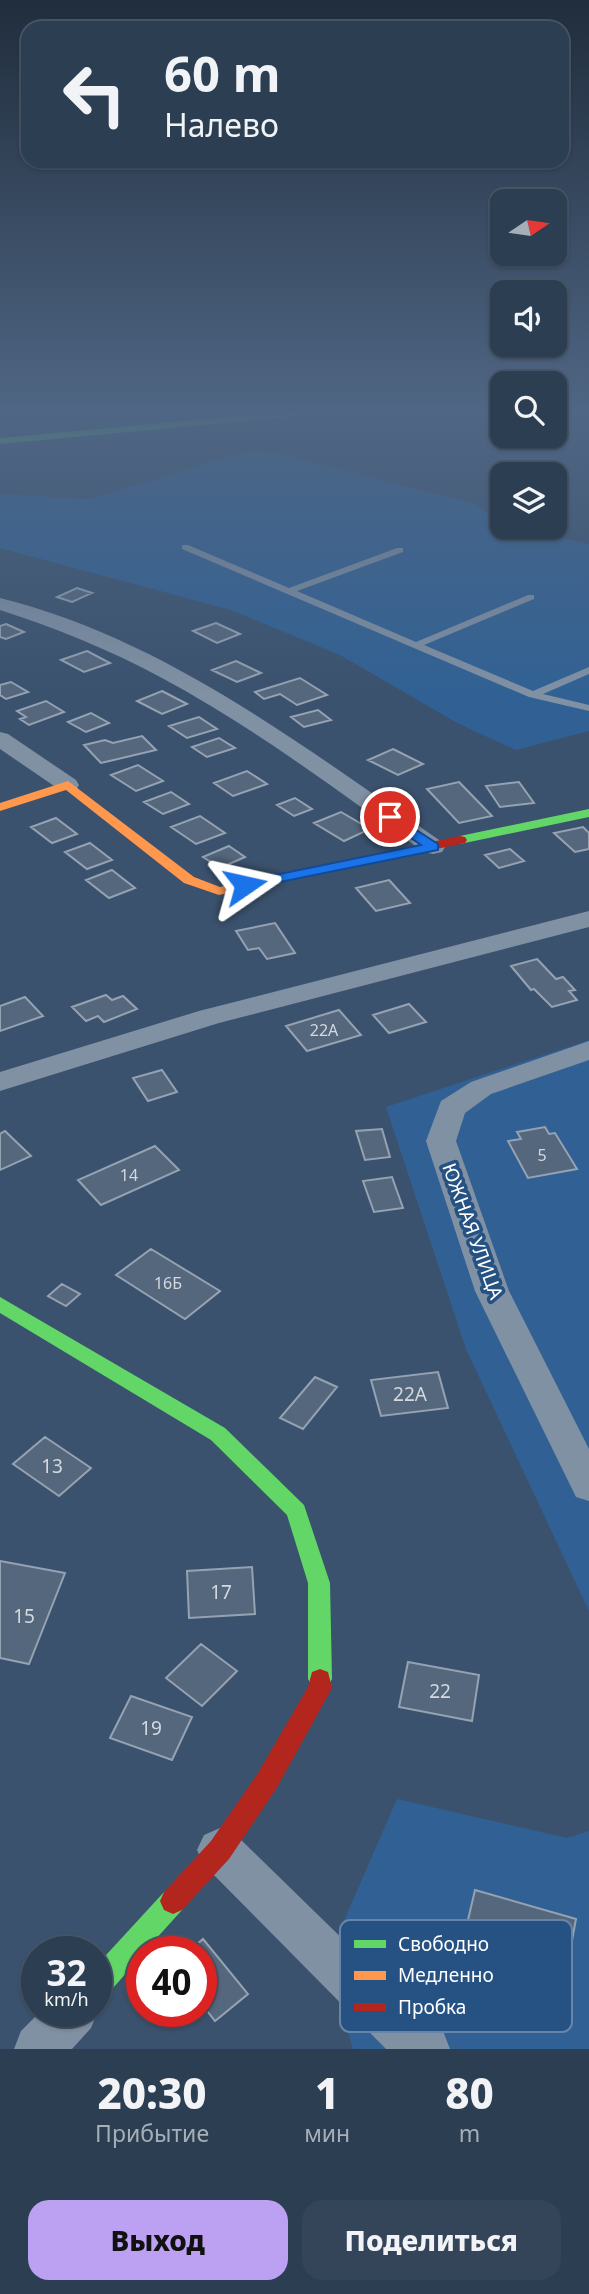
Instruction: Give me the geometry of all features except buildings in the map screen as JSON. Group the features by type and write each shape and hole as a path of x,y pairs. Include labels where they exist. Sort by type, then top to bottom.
{"main road":[{"path":"0,807 68,785 190,880 219,891 589,813"},
{"path":"0,1304 218,1434 296,1511 319,1583 320,1688 267,1781 220,1850 112,1968"}],"street":[{"path":"0,604 58,623 130,653 239,713 433,847"},
{"path":"0,739 68,785"},
{"path":"0,1082 209,1017 589,919"},
{"name":"ЮЖНАЯ УЛИЦА","path":"589,1050 481,1088 452,1108 441,1141 492,1291 589,1486"},
{"path":"220,1850 340,1969"},
{"path":"39,2049 59,2027"},
{"path":"404,2032 425,2049"}],"lane":[{"path":"185,547 533,695 589,708"},
{"path":"289,591 400,550"},
{"path":"416,645 531,597"},
{"path":"533,695 589,670"}],"shaded area":[{"path":"0,504 475,504 490,515 490,539 567,539 589,544 589,731 516,750 459,724 340,655 231,610 0,548"},
{"path":"589,1040 589,1611 466,1349 386,1107"},
{"path":"397,1799 567,1838 589,1831 589,2049 353,2049 348,2032 572,2032 572,1920 344,1920"},
{"path":"340,1930 340,2007 326,1962"}],"traffic: fast":[{"path":"460,840 589,813"},
{"path":"0,1304 218,1434 296,1511 319,1583 320,1679"},
{"path":"112,1968 173,1901"}],"traffic: slow":[{"path":"0,807 68,785 189,880 219,891 302,873"}],"traffic: jam":[{"path":"302,873 460,840"},
{"path":"173,1901 220,1850 267,1781 320,1688 320,1679"}],"route":[{"path":"245,885 433,847 390,817"}]}
